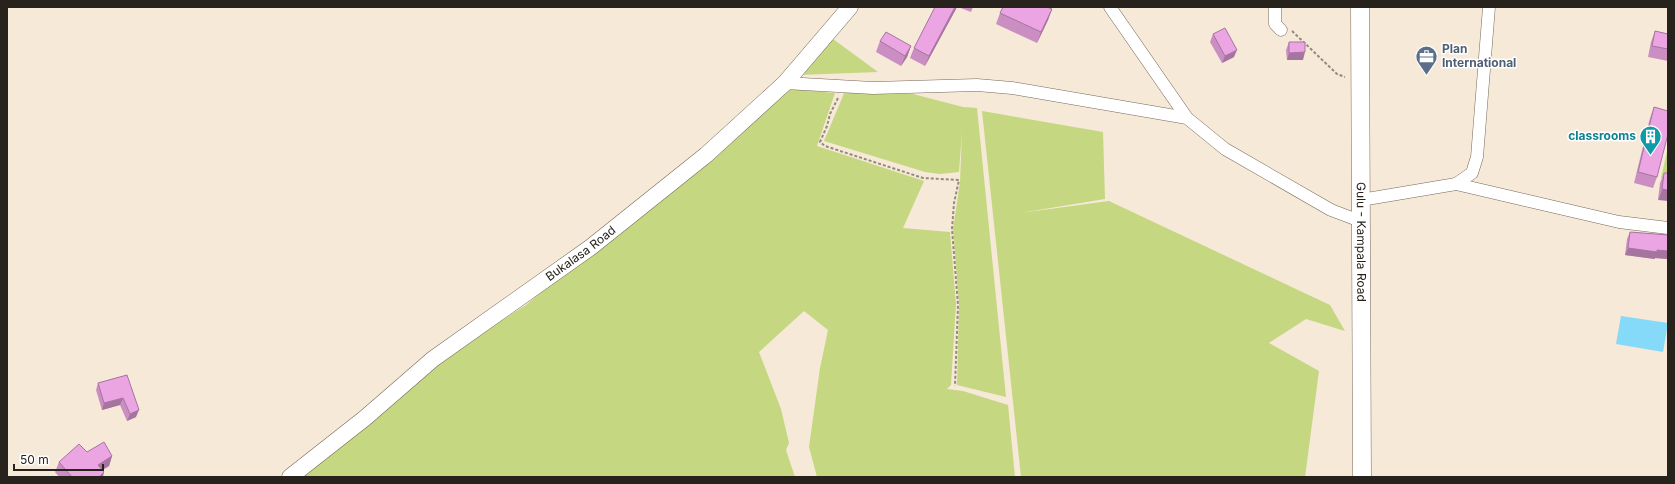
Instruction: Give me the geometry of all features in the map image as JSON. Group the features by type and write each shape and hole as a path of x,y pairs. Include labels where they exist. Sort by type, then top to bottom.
{"main road":[{"name":"Gulu - Kampala Road","path":"1360,7 1362,477"}],"street":[{"name":"Bukalasa Road","path":"290,477 365,418 433,359 616,228 706,155 785,83 850,7"},
{"path":"1110,7 1187,118 1225,149 1331,210 1360,221"},
{"path":"1275,7 1275,24 1281,30"},
{"path":"1456,184 1472,173 1477,158 1489,7"},
{"path":"785,83 873,88 977,85 1012,88 1187,118"},
{"path":"1361,200 1456,184 1619,222 1668,228"}],"path":[{"path":"1281,30 1294,31 1337,74 1351,78"},
{"path":"839,87 838,101 830,114 827,126 820,142 821,144 923,178 959,180 954,203 952,228 958,305 955,386"}],"green space":[{"path":"833,39 878,72 798,75"},
{"path":"779,88 835,93 817,146 924,181 903,228 950,232 956,304 951,385 947,389 963,391 1008,405 1015,477 817,477 809,447 820,368 828,330 804,311 759,352 781,409 789,443 786,450 795,477 298,477 446,356 526,305 759,109 763,115 767,99"},
{"path":"845,91 913,94 963,107 977,108 1006,397 957,385 959,304 953,229 960,182 962,131 959,172 940,174 925,172 824,141"},
{"path":"982,111 1103,132 1105,199 1020,213 1109,201 1330,305 1345,331 1306,319 1269,343 1319,371 1305,477 1021,477"},
{"path":"1668,147 1668,179 1661,178"}],"water":[{"path":"1621,316 1668,323 1663,352 1616,344"}],"building":[{"path":"935,7 955,7 929,56 914,48"},
{"path":"1003,7 1047,7 1052,9 1041,32 1000,13"},
{"path":"1225,28 1237,50 1225,56 1213,34"},
{"path":"1655,31 1668,34 1668,49 1652,46"},
{"path":"886,32 911,46 905,56 880,41"},
{"path":"1289,42 1305,42 1305,52 1289,53"},
{"name":"classrooms","path":"1654,107 1668,111 1668,134 1657,177 1638,172"},
{"path":"1664,173 1668,173 1668,190 1662,189"},
{"path":"1630,232 1668,235 1668,251 1657,250 1657,252 1628,248"},
{"path":"127,375 139,410 130,414 123,398 104,403 98,383"},
{"path":"104,442 112,456 98,465 104,472 99,477 72,477 59,462 79,444 87,452"}],"place":[{"name":"Plan International","path":"1426,76"},
{"name":"classrooms","path":"1651,156"}]}
